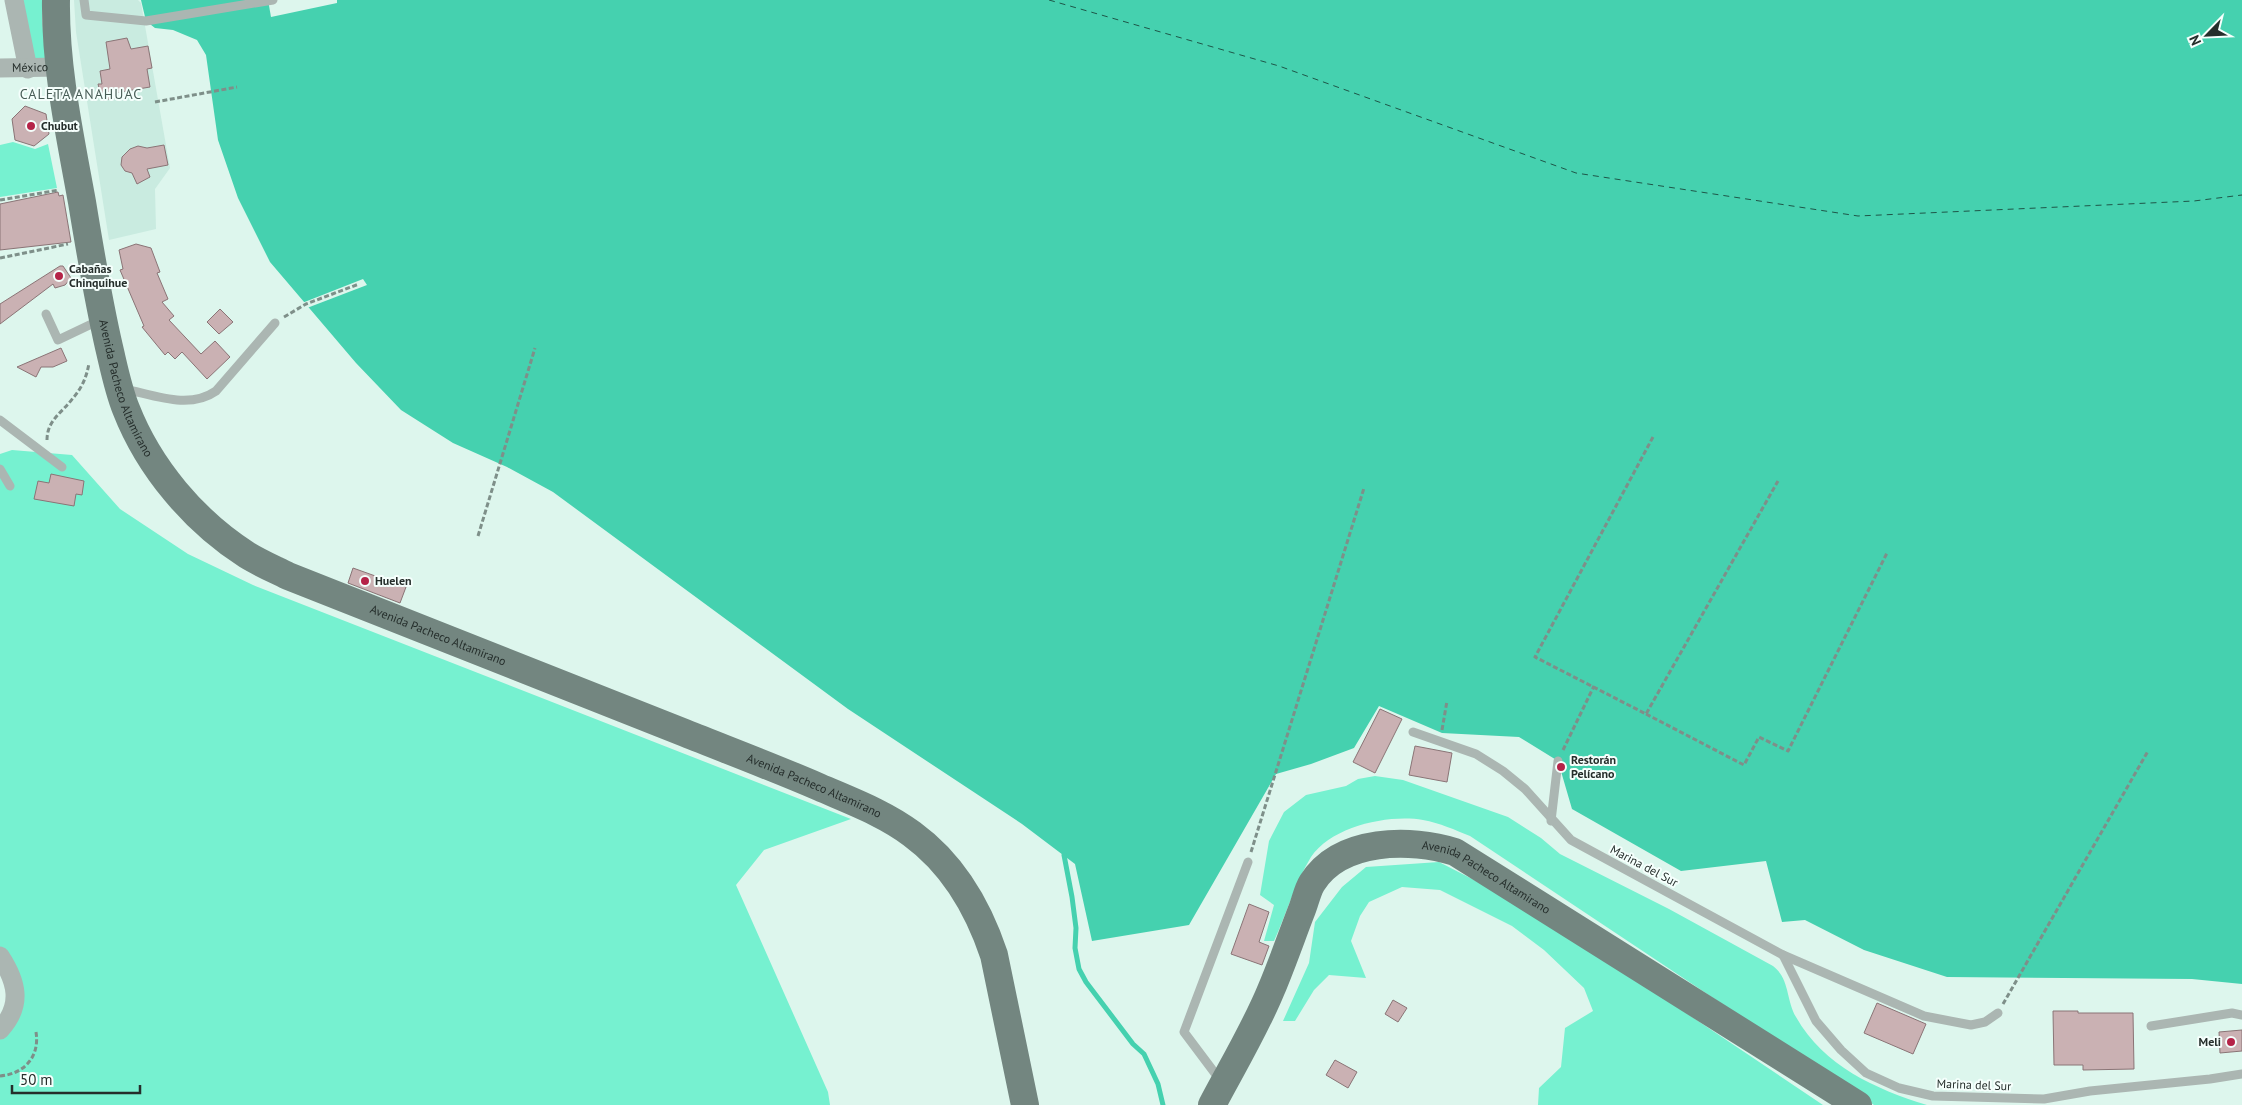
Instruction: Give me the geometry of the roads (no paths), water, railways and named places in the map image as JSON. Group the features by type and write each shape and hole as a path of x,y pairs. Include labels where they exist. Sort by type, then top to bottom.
{"main road":[{"name":"Avenida Pacheco Altamirano","path":"56,0 60,67 79,186 103,319 118,388 126,411 143,443 170,484 211,528 248,555 297,579 775,768 876,812 913,835 930,849 958,880 979,916 987,935 994,955 1025,1105"},
{"name":"Avenida Pacheco Altamirano","path":"1218,1095 1271,991 1312,883 1330,864 1363,849 1381,845 1418,843 1455,852 1858,1105"}],"street":[{"path":"14,0 28,69"},
{"name":"México","path":"0,68 60,67"},
{"path":"0,956 11,979 16,998 12,1014 0,1030"}],"lane":[{"path":"84,0 86,15 146,22 273,0"},
{"path":"46,314 58,340 103,319"},
{"path":"118,388 190,402 205,398 216,391 275,323"},
{"path":"0,420 62,467"},
{"path":"0,469 10,486"},
{"name":"Marina del Sur","path":"1413,732 1476,754 1524,789 1570,840 1783,955 1824,971 1890,1003 1931,1018 1971,1025 1985,1022 1998,1013"},
{"path":"1551,821 1558,761"},
{"path":"1218,1095 1184,1032 1248,862"},
{"name":"Marina del Sur","path":"1783,955 1816,1021 1841,1050 1866,1073 1899,1088 1933,1096 2044,1102 2090,1091 2242,1074"},
{"path":"2151,1026 2232,1014 2242,1015"}],"waterway":[{"path":"1064,855 1072,897 1076,928 1075,948 1079,969 1086,982 1133,1044 1144,1054 1158,1084 1163,1105"}],"place":[{"name":"Chubut","path":"31,126"},
{"name":"Cabañas Chinquihue","path":"59,276"},
{"name":"Huelen","path":"365,581"},
{"name":"Restorán Pelícano","path":"1561,767"},
{"name":"Meli","path":"2231,1042"}],"district":[{"name":"CALETA ANAHUAC","path":"81,94"}]}
